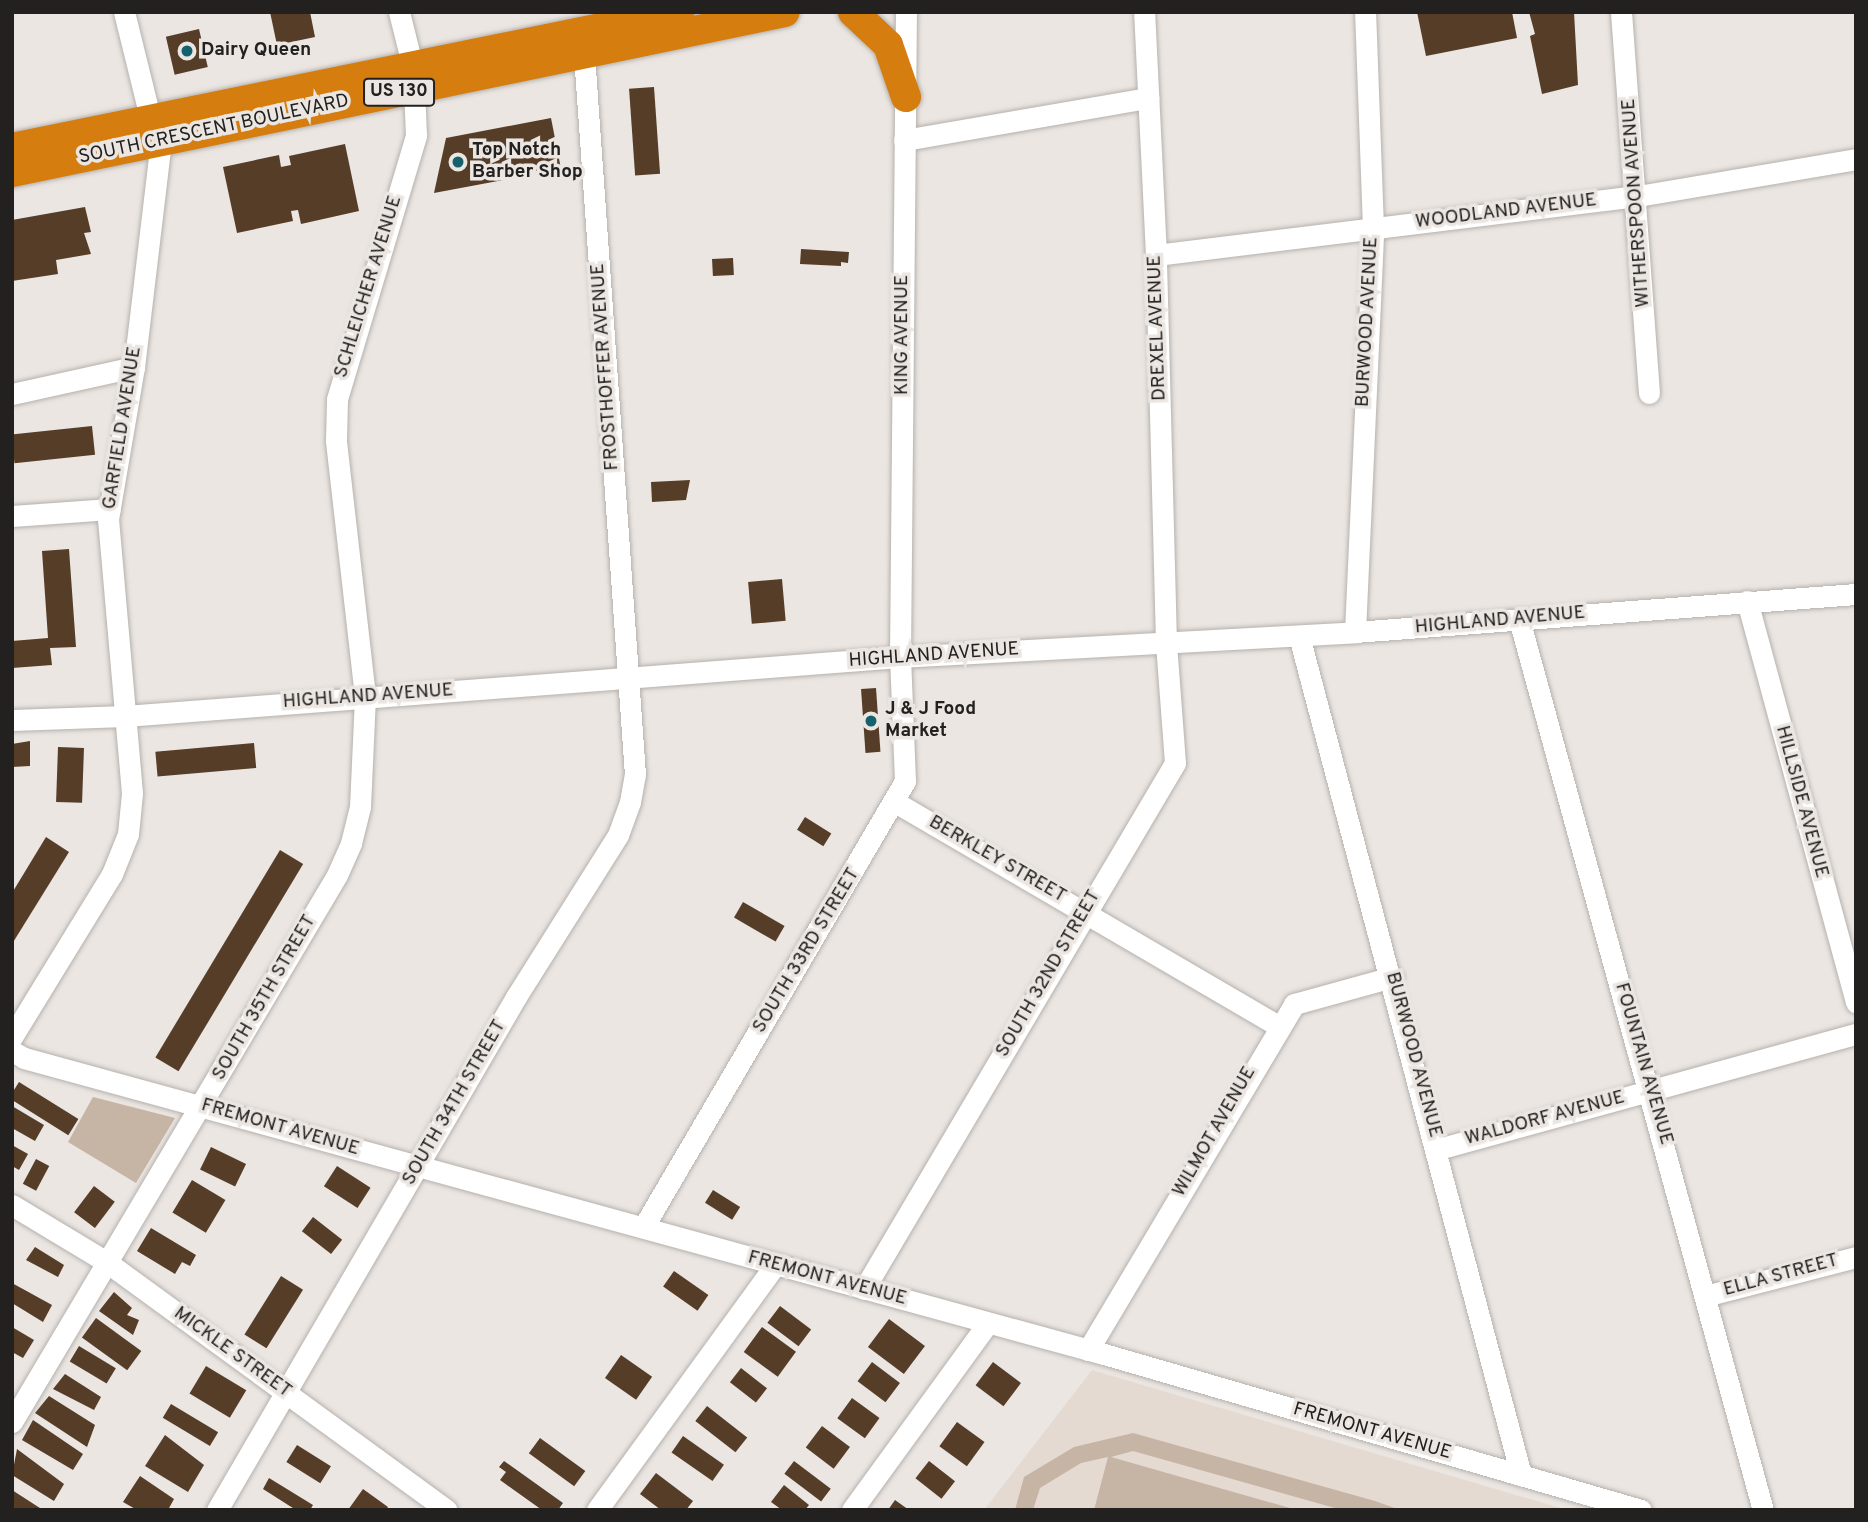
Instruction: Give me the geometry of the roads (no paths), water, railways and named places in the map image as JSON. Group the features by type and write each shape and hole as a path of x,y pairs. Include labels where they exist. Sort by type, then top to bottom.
{"highway":[{"name":"SOUTH CRESCENT BOULEVARD","path":"413,79 639,16 678,12"},
{"name":"SOUTH CRESCENT BOULEVARD","path":"12,172 156,131 413,79 584,54 785,12"},
{"path":"853,12 888,45 906,97"},
{"name":"SOUTH CRESCENT BOULEVARD","path":"12,148 156,131"}],"street":[{"name":"GARFIELD AVENUE","path":"12,1037 112,874 128,834 131,793 110,509 134,367 156,131 124,12"},
{"name":"SCHLEICHER AVENUE","path":"365,696 336,440 337,399 416,135 413,79 399,12"},
{"name":"KING AVENUE","path":"900,657 906,12"},
{"name":"DREXEL AVENUE","path":"1144,12 1156,255 1166,643"},
{"name":"BURWOOD AVENUE","path":"1355,632 1373,228 1364,12"},
{"name":"WITHERSPOON AVENUE","path":"1621,12 1638,196 1649,393"},
{"name":"FROSTHOFFER AVENUE","path":"584,54 628,679"},
{"path":"904,140 1148,98"},
{"name":"WOODLAND AVENUE","path":"1156,255 1638,196 1856,159"},
{"path":"12,394 134,367"},
{"path":"12,516 110,509"},
{"name":"HIGHLAND AVENUE","path":"12,720 125,716 900,657 1298,636 1856,594"},
{"name":"HILLSIDE AVENUE","path":"1746,601 1856,1002"},
{"name":"FOUNTAIN AVENUE","path":"1519,620 1651,1090 1763,1510"},
{"name":"BURWOOD AVENUE","path":"1298,636 1438,1149 1521,1475"},
{"name":"SOUTH 32ND STREET","path":"864,1289 1175,764 1166,643"},
{"name":"SOUTH 33RD STREET","path":"643,1227 905,782 907,760 900,657"},
{"name":"SOUTH 34TH STREET","path":"216,1510 418,1166 618,835 635,775 628,679"},
{"name":"SOUTH 35TH STREET","path":"12,1422 202,1105 352,843 360,807 365,696"},
{"name":"BERKLEY STREET","path":"895,802 1086,911 1278,1026"},
{"name":"WILMOT AVENUE","path":"1088,1350 1278,1026 1294,1004 1392,977"},
{"name":"WALDORF AVENUE","path":"1438,1149 1856,1034"},
{"name":"FREMONT AVENUE","path":"12,1051 24,1058 1088,1350 1641,1510"},
{"name":"MICKLE STREET","path":"12,1205 108,1263 447,1510"},
{"name":"ELLA STREET","path":"1705,1296 1856,1256"},
{"path":"597,1510 775,1265"},
{"path":"852,1510 988,1323"}],"place":[{"name":"Dairy Queen","path":"187,51"},
{"name":"Top Notch Barber Shop","path":"458,162"},
{"name":"J & J Food Market","path":"871,721"}]}
